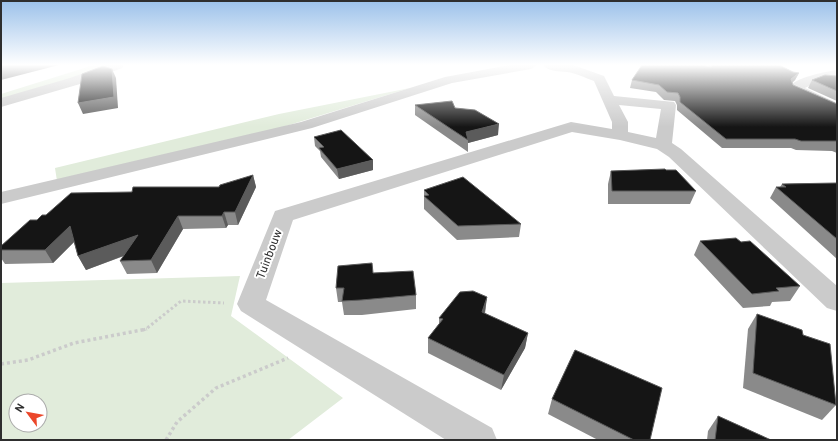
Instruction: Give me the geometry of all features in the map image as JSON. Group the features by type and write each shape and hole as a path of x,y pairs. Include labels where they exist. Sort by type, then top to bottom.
{"street":[{"path":"1,92 22,86"},
{"path":"1,103 60,86"},
{"path":"1,198 174,158 306,125 432,86"},
{"path":"603,86 620,122 620,135"},
{"path":"799,86 794,88 837,108"},
{"path":"610,100 669,105 663,145 681,158 837,301"},
{"name":"Tuinbouw","path":"250,304 283,216 570,127 620,135 663,145"},
{"path":"250,304 479,440"}],"path":[{"path":"1,364 28,360 74,343 146,329 181,301 250,304"},
{"path":"166,440 177,422 216,388 320,345"}],"green space":[{"path":"28,86 49,86 1,101 1,94"},
{"path":"410,88 276,129 57,181 55,168 279,114"},
{"path":"240,276 231,316 343,398 288,440 1,440 1,283"}],"building":[{"path":"80,86 113,86 114,97 78,103"},
{"path":"660,86 794,86 837,104 837,141 801,141 795,139 726,139 680,102 678,93 667,92"},
{"path":"825,86 837,86 837,91"},
{"path":"452,101 455,108 475,110 499,124 466,132 468,140 415,105"},
{"path":"341,130 373,160 337,169 319,148 324,147 314,137"},
{"path":"676,170 696,191 612,191 611,171"},
{"path":"253,175 235,212 224,212 222,216 178,216 151,260 120,261 138,235 78,256 70,226 45,250 1,250 1,246 30,220 37,220 42,215 46,215 71,193 132,192 133,187 219,187 220,185"},
{"path":"463,177 521,224 458,226 424,196 429,195 424,190"},
{"path":"837,183 837,239 776,187 786,187 782,184"},
{"path":"736,238 741,242 750,241 800,286 776,288 779,291 752,294 700,241"},
{"path":"372,263 373,273 413,271 416,295 342,301 344,288 336,288 338,266"},
{"path":"473,291 487,297 482,312 528,333 504,375 428,338 443,319 439,318 460,292"},
{"path":"757,314 802,330 803,335 830,344 836,405 753,373"},
{"path":"575,350 662,388 650,440 634,440 552,399"},
{"path":"718,416 771,440 715,440"}]}
